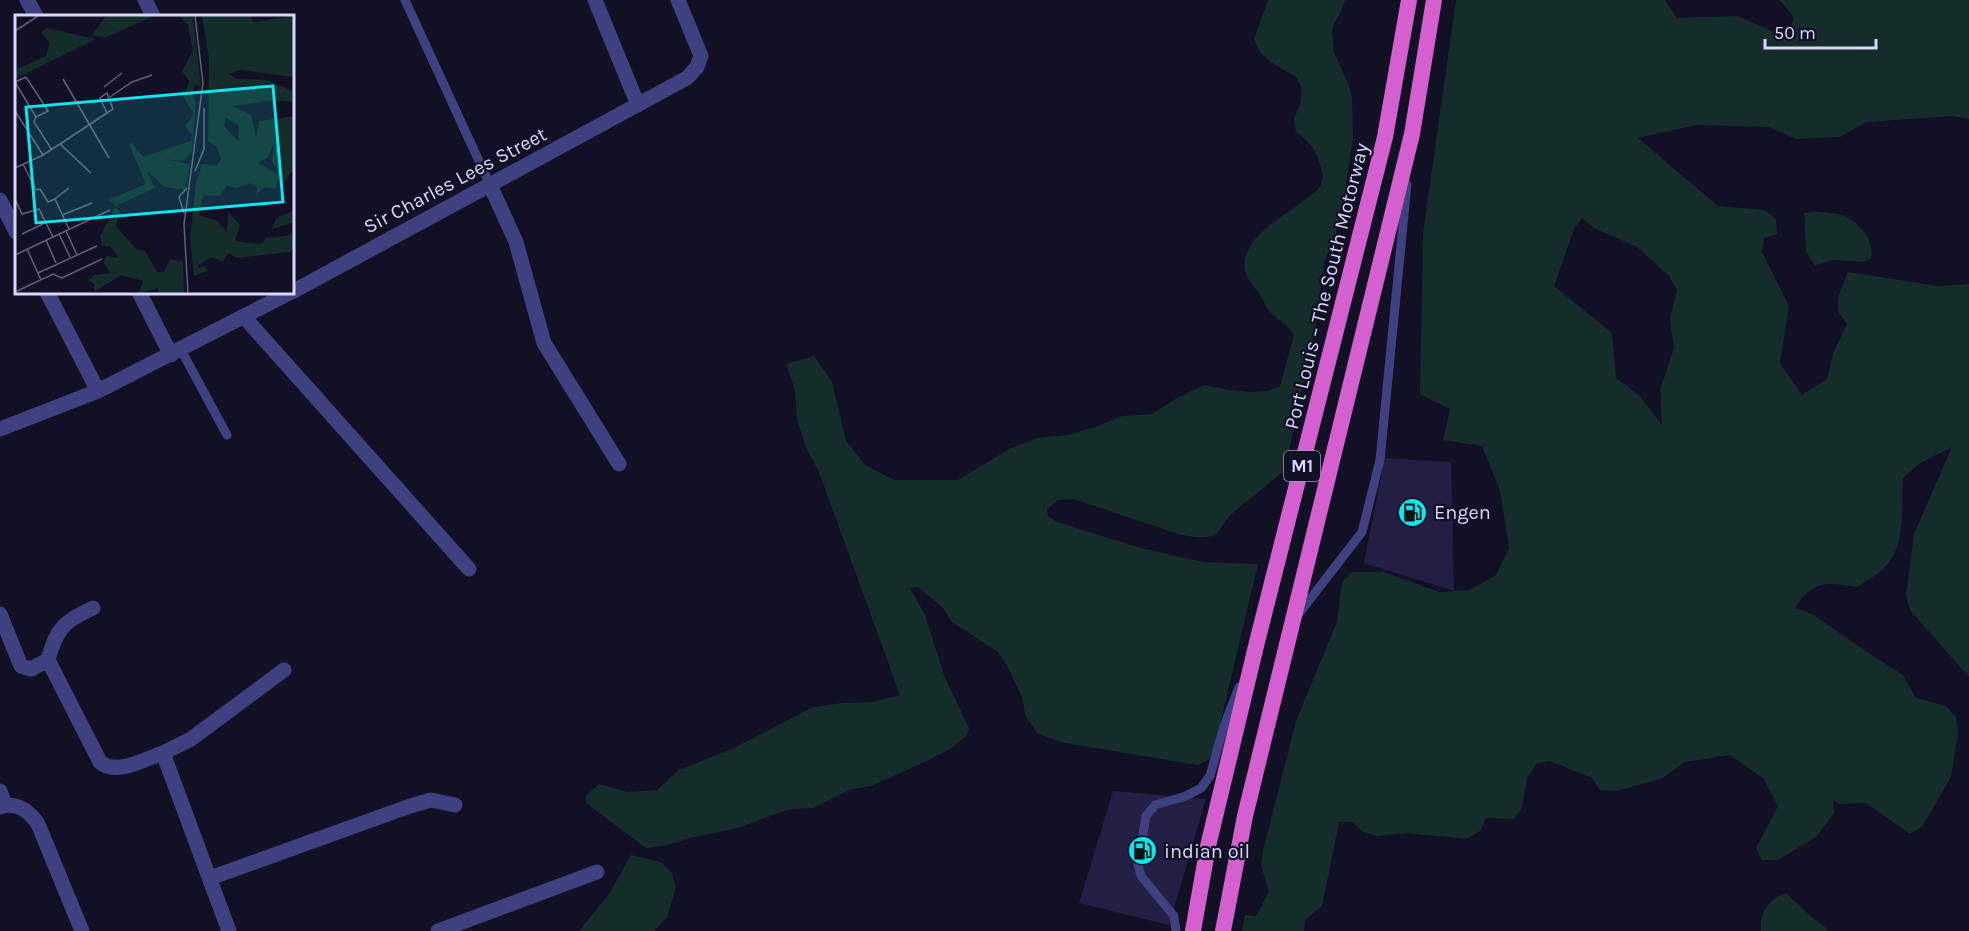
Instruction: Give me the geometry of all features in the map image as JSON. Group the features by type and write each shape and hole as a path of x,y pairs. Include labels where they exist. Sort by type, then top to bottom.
{"highway":[{"name":"Port Louis – The South Motorway","path":"1193,931 1209,846 1257,642 1385,137 1409,0"},
{"name":"M1","path":"1223,931 1245,816 1412,134 1434,0"}],"street":[{"path":"27,0 35,15"},
{"path":"145,0 152,15"},
{"path":"595,0 638,105"},
{"name":"Sir Charles Lees Street","path":"294,291 687,78 697,67 700,56 678,0"},
{"path":"490,185 516,242 544,343 619,464"},
{"path":"0,200 15,230"},
{"path":"48,294 98,391"},
{"path":"140,294 176,353"},
{"name":"Sir Charles Lees Street","path":"0,429 98,391 288,294"},
{"path":"245,318 469,570"},
{"path":"93,608 61,628 53,641 48,660 100,762 105,767 120,768 163,753 191,739 284,670"},
{"path":"0,614 21,666 31,669 48,660"},
{"path":"163,753 229,931"},
{"path":"210,878 410,806 431,800 455,805"},
{"path":"5,802 25,809 39,824 78,930"},
{"path":"438,931 597,872"}],"lane":[{"path":"405,0 490,185"},
{"path":"1293,622 1362,532 1380,460 1412,134"},
{"path":"176,353 227,435"},
{"path":"1176,931 1174,916 1141,876 1138,864 1146,816 1155,805 1186,796 1201,788 1210,776 1224,726 1257,642"}],"green space":[{"path":"1268,0 1345,0 1332,31 1334,53 1352,97 1353,137 1341,219 1324,263 1317,319 1285,470 1229,516 1216,535 1211,536 1197,537 1178,534 1074,499 1058,500 1047,509 1048,516 1055,521 1137,547 1203,562 1258,564 1212,758 1198,765 1060,742 1037,733 1025,715 1023,700 1007,665 998,652 952,622 943,608 918,587 910,588 925,615 945,678 969,728 967,735 950,749 871,786 849,790 813,808 790,809 738,828 669,845 646,848 586,803 586,796 599,784 627,792 657,790 679,770 734,748 813,707 873,702 900,695 819,472 806,447 797,420 795,390 786,364 814,356 832,382 846,441 865,465 894,480 958,480 1011,448 1038,438 1068,435 1122,416 1152,414 1204,385 1252,392 1268,391 1280,386 1294,335 1271,313 1250,282 1245,271 1245,259 1256,238 1266,228 1312,195 1322,182 1323,175 1314,150 1296,132 1294,118 1300,105 1302,90 1296,77 1271,62 1260,52 1254,39"},
{"path":"1456,0 1665,0 1677,18 1738,16 1787,38 1794,18 1780,0 1969,0 1969,119 1953,116 1866,122 1840,137 1796,139 1769,127 1696,125 1638,138 1718,206 1764,210 1776,219 1777,234 1764,238 1762,252 1789,306 1780,363 1802,395 1827,379 1834,351 1847,324 1838,312 1838,298 1848,272 1938,286 1969,284 1969,677 1910,610 1906,595 1914,534 1952,447 1920,463 1903,478 1900,538 1891,559 1884,568 1857,587 1829,584 1815,588 1808,592 1795,608 1814,615 1903,675 1916,698 1946,706 1956,717 1958,732 1951,777 1922,827 1910,834 1866,803 1838,804 1833,799 1834,813 1816,837 1778,860 1762,860 1756,848 1778,806 1764,779 1730,755 1685,762 1661,779 1616,791 1600,790 1592,778 1550,761 1536,764 1527,778 1522,808 1514,819 1486,818 1480,831 1467,839 1406,833 1377,836 1363,832 1353,822 1339,822 1322,906 1305,920 1304,931 1242,931 1245,915 1256,916 1269,892 1261,865 1263,851 1296,721 1337,622 1342,582 1352,572 1384,572 1439,592 1470,590 1496,575 1509,548 1500,490 1482,446 1443,440 1450,409 1420,394 1423,234","holes":["1582,218 1594,228 1637,247 1669,276 1677,290 1670,319 1674,348 1660,390 1662,425 1640,396 1616,378 1612,333 1554,286 1574,229"]},
{"path":"1804,213 1842,215 1860,227 1871,245 1871,259 1864,262 1833,260 1815,266 1806,251"},
{"path":"631,855 661,862 672,873 676,887 667,917 654,931 579,931 609,894"},
{"path":"1786,893 1828,931 1761,931 1766,907"}],"building":[{"name":"Engen","path":"1385,458 1451,462 1454,591 1364,563"},
{"name":"indian oil","path":"1113,791 1206,799 1169,925 1079,903"}],"place":[{"name":"Engen","path":"1413,512"},
{"name":"indian oil","path":"1143,851"}]}
